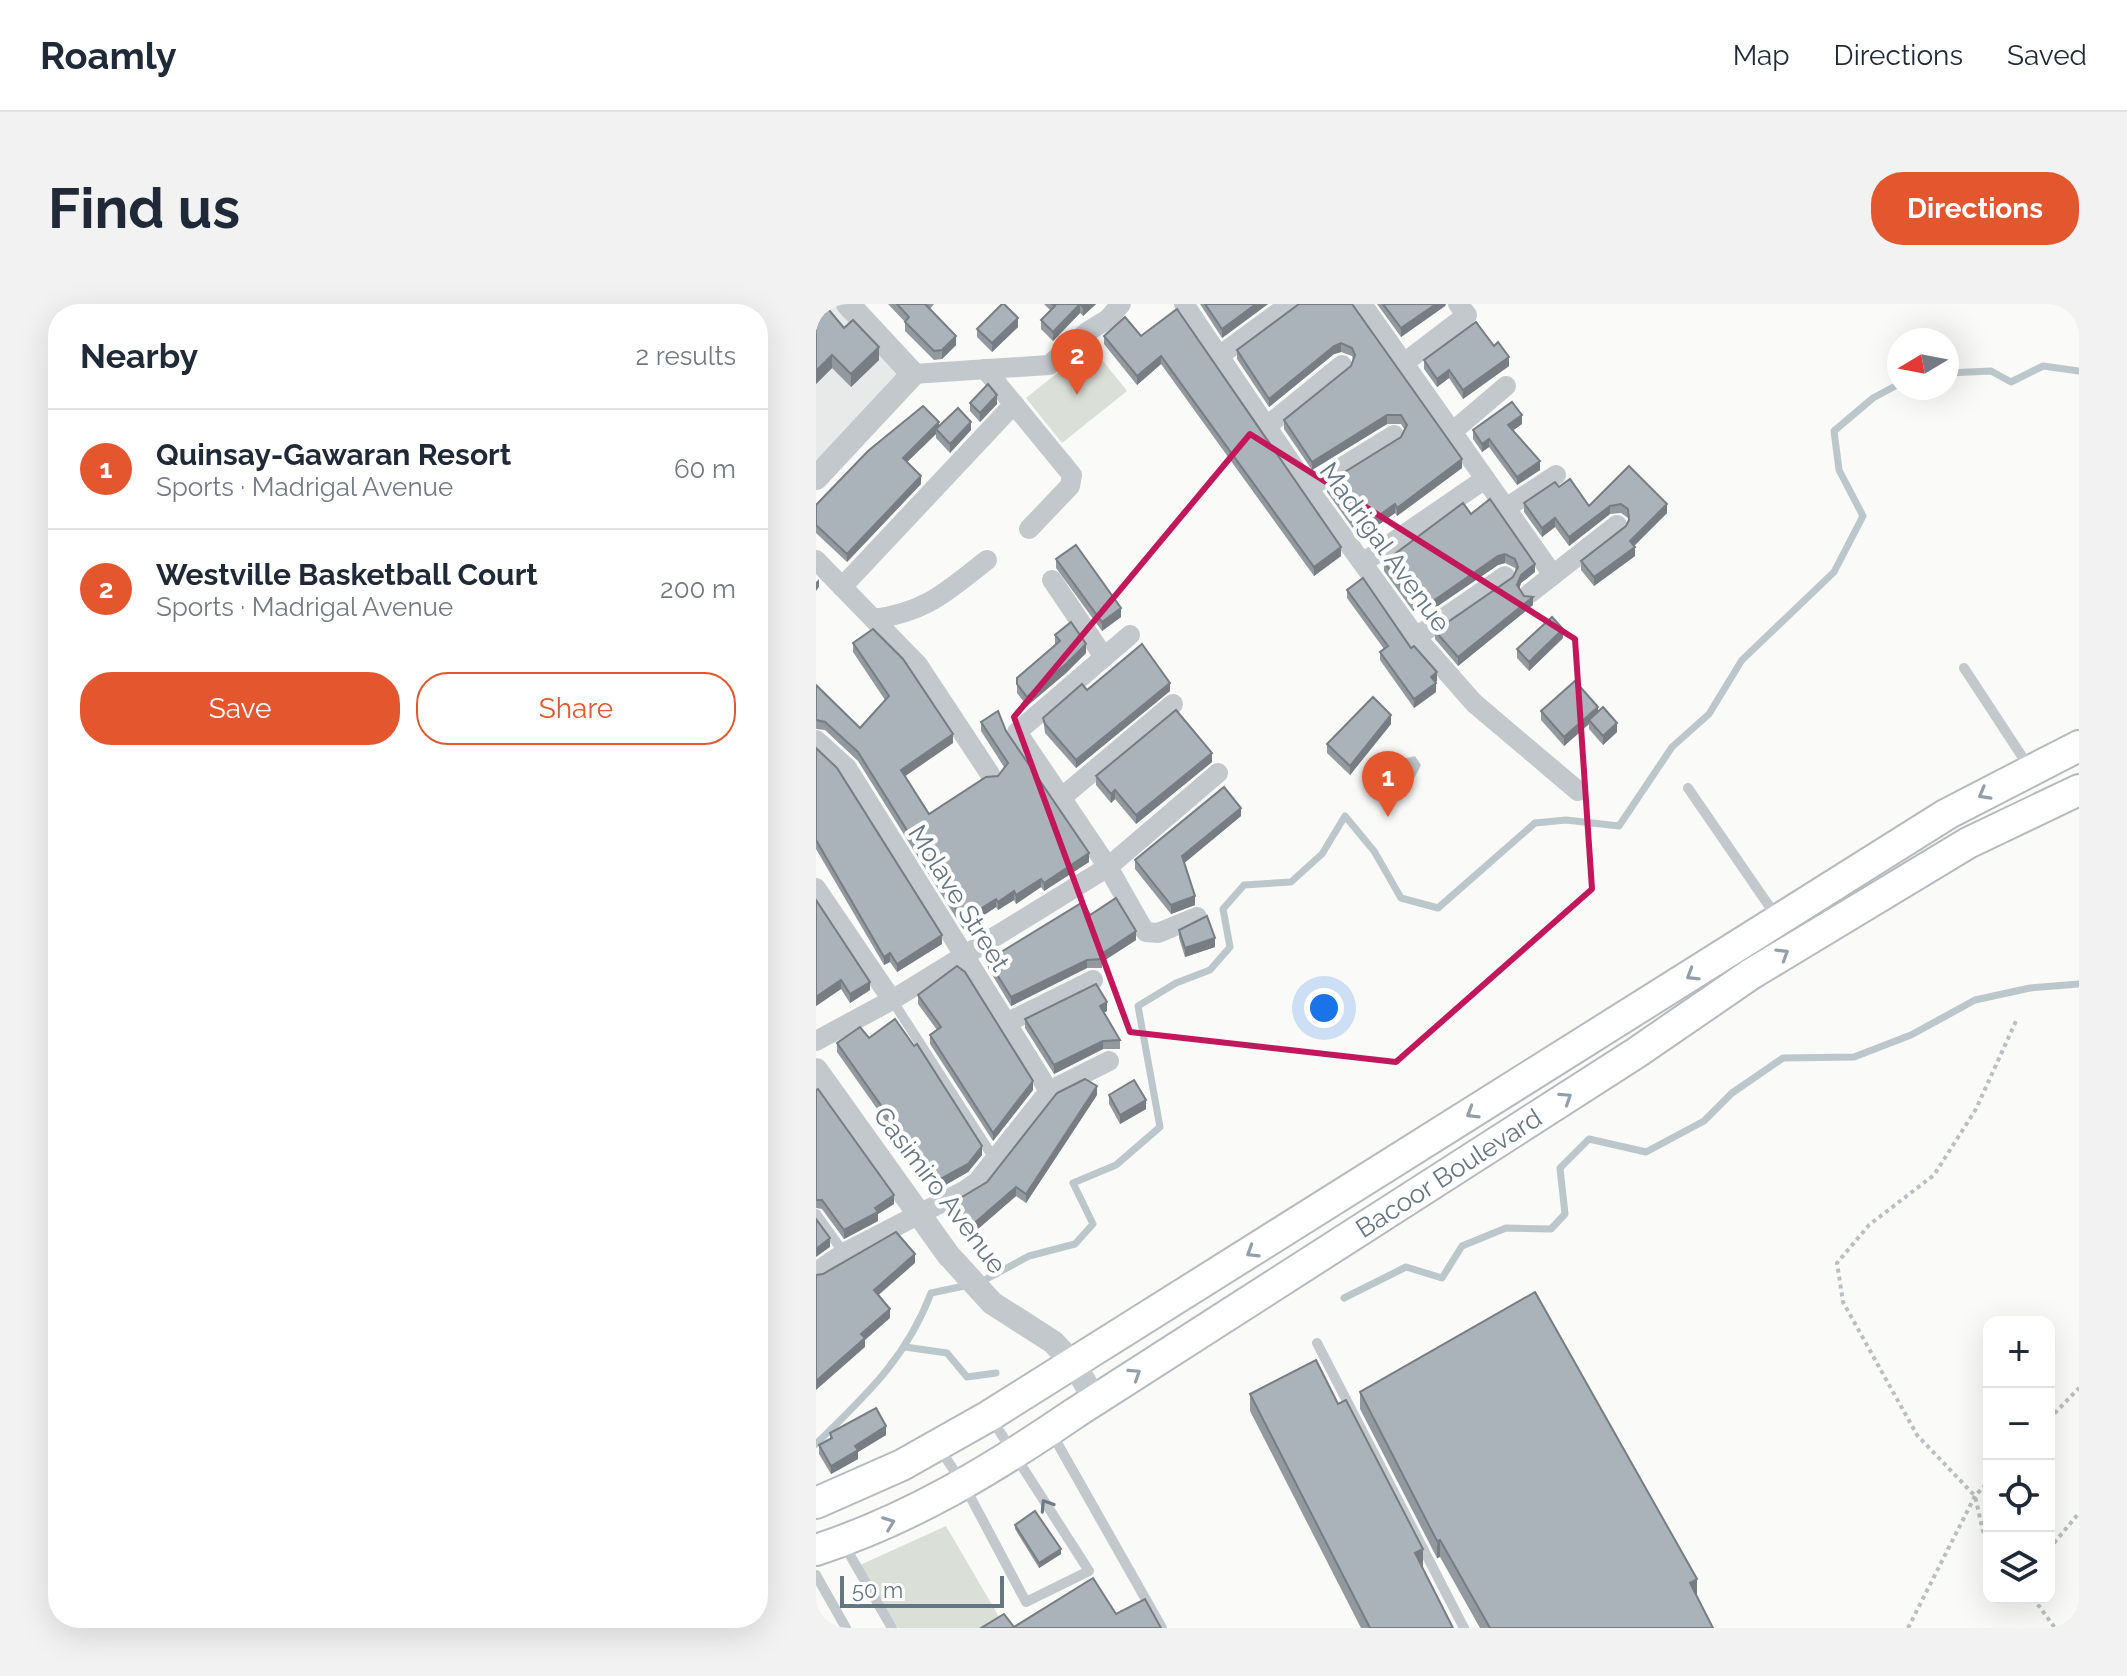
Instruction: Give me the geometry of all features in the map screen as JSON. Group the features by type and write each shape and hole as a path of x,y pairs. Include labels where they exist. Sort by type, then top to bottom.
{"main road":[{"name":"Bacoor Boulevard","path":"816,1503 938,1446 989,1416 1947,814 2030,768 2079,746"},
{"name":"Bacoor Boulevard","path":"829,1546 902,1518 1015,1455 1095,1400 1625,1060 1751,974 1968,843 2079,790"}],"street":[{"path":"848,304 913,374"},
{"path":"816,478 913,374 1049,365 1087,332 1108,319 1121,304"},
{"name":"Madrigal Avenue","path":"1184,304 1308,488 1416,637 1474,703 1578,791"},
{"path":"1219,356 1290,304"},
{"path":"1362,304 1553,575"},
{"path":"1404,363 1467,315 1458,304"},
{"path":"1267,426 1342,365"},
{"path":"985,369 1072,475 1070,486 1029,529"},
{"path":"1452,432 1506,386"},
{"path":"842,587 1014,404"},
{"path":"1308,488 1394,435"},
{"path":"1506,508 1556,475"},
{"path":"1364,562 1485,479"},
{"path":"1530,593 1617,525"},
{"path":"816,560 918,665 990,774"},
{"path":"874,619 908,615 936,600 987,560"},
{"path":"1416,637 1505,576"},
{"path":"1052,580 1104,657"},
{"path":"1130,635 1017,732 1108,867 1146,932 1158,933 1197,917"},
{"path":"1061,798 1173,704"},
{"name":"Molave Street","path":"816,740 847,768 1049,1091"},
{"path":"816,1041 892,1000 1108,867 1218,773"},
{"path":"816,888 892,1000"},
{"path":"1006,1023 1093,980"},
{"path":"816,1272 844,1253 964,1191 995,1160 1049,1091 1109,1061"},
{"name":"Casimiro Avenue","path":"816,1070 951,1258 992,1303 1053,1342 1074,1364 1095,1400"}],"lane":[{"path":"1964,668 2030,768"},
{"path":"1688,788 1779,920"},
{"path":"892,1000 995,1160"},
{"path":"816,1214 844,1253"},
{"path":"1317,1343 1464,1628"},
{"path":"938,1446 964,1485 1026,1602 1089,1571 989,1416"},
{"path":"1050,1430 1162,1628"},
{"path":"829,1546 892,1628"},
{"path":"816,1575 846,1628"}],"path":[{"path":"1984,1532 1975,1496 1917,1435 1843,1302 1837,1263 1869,1225 1934,1175 1976,1109 2016,1021"},
{"path":"2055,1413 2079,1388"},
{"path":"1908,1628 1975,1496 1983,1487"},
{"path":"2055,1542 2079,1513"},
{"path":"2037,1604 2055,1628"}],"highlighted area":[{"path":"1250,434 1575,639 1592,889 1396,1062 1130,1032 1014,717"}],"shaded area":[{"path":"816,304 835,304 899,374 816,461"},
{"path":"1091,346 1127,391 1062,443 1026,398"},
{"path":"1415,756 1421,765 1410,785 1395,797 1380,800 1372,788 1383,764"},
{"path":"946,1526 1002,1622 992,1628 898,1628 860,1565"}],"building":[{"path":"816,304 824,304 844,328 853,320 879,347 851,374 832,355 816,371"},
{"path":"897,304 925,304 956,336 942,350 934,351 905,322 909,317"},
{"path":"1002,304 1018,318 992,343 977,329"},
{"path":"1052,304 1080,304 1053,332 1041,320 1055,306"},
{"path":"1205,304 1256,304 1222,329"},
{"path":"1299,304 1352,304 1462,459 1397,508 1395,504 1360,529 1327,483 1401,437 1407,425 1401,415 1387,415 1312,462 1284,420 1351,366 1355,355 1352,348 1341,343 1334,346 1269,399 1237,350"},
{"path":"1383,304 1436,304 1401,328"},
{"path":"1177,309 1341,547 1314,567 1161,356 1137,376 1104,336 1125,317 1141,336"},
{"path":"1476,322 1494,346 1498,342 1509,357 1463,390 1449,370 1437,379 1424,360"},
{"path":"988,384 997,395 980,413 970,403"},
{"path":"1512,402 1522,415 1508,425 1540,461 1517,477 1489,439 1482,444 1473,430"},
{"path":"923,406 939,422 903,458 921,476 847,554 816,525 816,505 868,451"},
{"path":"958,408 971,422 950,444 936,429"},
{"path":"1629,466 1667,504 1630,541 1635,547 1594,577 1581,561 1626,526 1628,509 1621,504 1610,506 1569,537 1555,518 1542,528 1524,503 1555,482 1559,487 1570,479 1589,506"},
{"path":"1490,499 1535,564 1521,575 1517,585 1524,596 1533,597 1458,657 1435,631 1513,577 1518,567 1515,559 1505,554 1498,556 1426,606 1420,597 1413,602 1384,562 1463,503 1471,514"},
{"path":"1076,545 1121,608 1102,622 1056,559"},
{"path":"1363,578 1411,648 1414,646 1437,672 1431,677 1436,683 1414,699 1380,652 1388,646 1347,590"},
{"path":"1552,617 1563,629 1529,662 1517,649"},
{"path":"1071,622 1086,644 1027,697 1017,684 1017,678 1060,641 1055,635"},
{"path":"873,629 903,659 953,734 901,770 929,814 986,777 998,776 1008,763 981,722 998,711 1006,731 1089,853 1044,883 1041,879 1016,895 1014,891 998,902 996,899 963,920 858,752 825,722 816,720 816,685 860,728 889,696 853,643"},
{"path":"1142,644 1170,683 1076,760 1043,718 1082,684 1087,690"},
{"path":"1575,681 1598,707 1564,737 1541,711"},
{"path":"1373,697 1391,715 1350,766 1327,744"},
{"path":"1603,707 1617,723 1603,736 1589,720"},
{"path":"1176,710 1212,753 1136,815 1115,790 1111,794 1096,776"},
{"path":"816,748 837,768 942,935 897,964 890,953 884,957 816,840"},
{"path":"1224,787 1241,808 1182,856 1195,896 1171,905 1135,860"},
{"path":"1116,898 1136,931 1100,955 1102,959 1087,960 1011,997 988,960 1083,902 1090,915"},
{"path":"816,900 870,982 850,994 841,980 816,997"},
{"path":"1207,916 1215,938 1185,948 1179,930"},
{"path":"957,966 965,972 1033,1081 993,1133 930,1035 941,1027 918,995"},
{"path":"1096,984 1107,1002 1100,1006 1120,1040 1103,1041 1054,1065 1025,1019"},
{"path":"895,1019 914,1046 917,1044 982,1146 968,1164 935,1182 837,1043 860,1027 869,1038"},
{"path":"1085,1079 1097,1086 1026,1194 1016,1187 971,1226 952,1203 987,1182 1057,1093"},
{"path":"1134,1080 1146,1100 1120,1115 1109,1095"},
{"path":"818,1089 894,1195 875,1208 878,1212 844,1230 822,1200 816,1200"},
{"path":"816,1219 830,1238 816,1249"},
{"path":"896,1232 915,1254 874,1290 890,1309 861,1334 865,1338 816,1381 816,1275 823,1274"},
{"path":"1535,1292 1697,1579 1690,1583 1713,1628 1490,1628 1440,1540 1437,1541 1360,1392"},
{"path":"1316,1360 1338,1404 1346,1400 1423,1549 1415,1553 1453,1628 1370,1628 1250,1394"},
{"path":"876,1408 886,1426 855,1446 858,1450 831,1466 819,1445 832,1438 830,1433"},
{"path":"1035,1511 1061,1549 1039,1563 1015,1525"},
{"path":"1093,1578 1116,1614 1145,1599 1161,1628 981,1628 1004,1614 1014,1627"}],"waterway":[{"path":"1959,372 1991,371 2011,382 2043,366 2079,371"},
{"path":"981,1282 1029,1256 1075,1244 1093,1224 1073,1183 1116,1165 1160,1127 1138,1006 1176,983 1210,970 1230,947 1223,909 1244,885 1291,882 1322,854 1345,816 1374,851 1401,898 1438,908 1535,823 1566,820 1619,826 1672,747 1709,714 1742,660 1834,572 1863,516 1839,470 1834,431 1873,398 1887,390"},
{"path":"1344,1298 1406,1267 1442,1278 1462,1246 1506,1228 1551,1229 1565,1214 1560,1168 1589,1139 1646,1152 1704,1121 1732,1093 1783,1058 1854,1057 1911,1035 1975,1000 2030,988 2079,984"},
{"path":"816,1444 867,1393 897,1357 931,1293 969,1285"},
{"path":"905,1347 947,1353 967,1377 996,1373"}],"place":[{"name":"Westville Basketball Court","path":"1077,395"},
{"name":"Quinsay-Gawaran Resort","path":"1388,817"}]}
